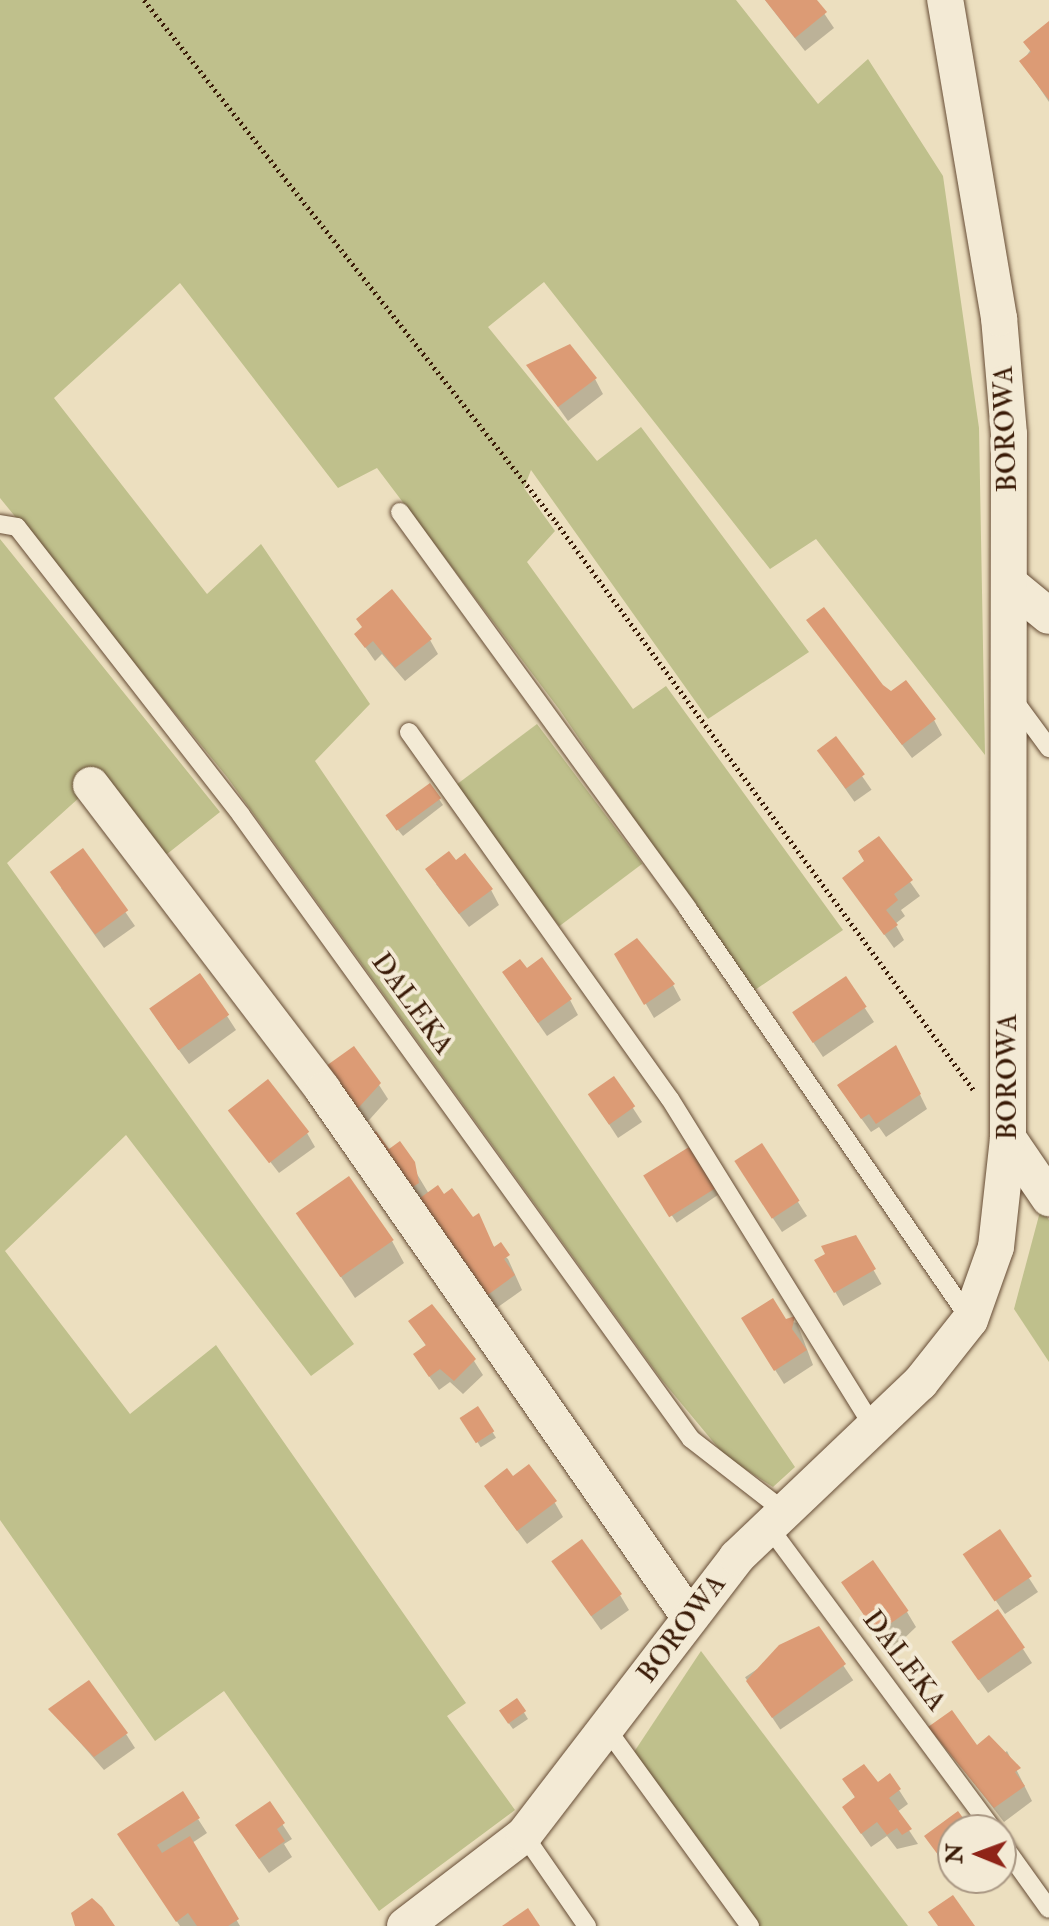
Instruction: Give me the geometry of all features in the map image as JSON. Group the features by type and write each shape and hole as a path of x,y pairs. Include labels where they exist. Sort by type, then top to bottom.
{"street":[{"name":"BOROWA","path":"405,1926 524,1835 609,1732 688,1615 777,1520 875,1429 970,1320 996,1247 1008,1138 1010,584 1006,373 945,0"},
{"path":"1010,584 1049,616"},
{"path":"91,785 323,1090 688,1615"},
{"path":"1008,1138 1049,1198"}],"lane":[{"path":"400,512 748,995 970,1320"},
{"name":"DALEKA","path":"0,524 17,527 241,815 691,1439 777,1520 982,1814"},
{"path":"1009,693 1049,748"},
{"path":"409,732 670,1099 875,1429"},
{"path":"609,1732 750,1926"},
{"path":"524,1835 587,1926"},
{"path":"1017,1864 1049,1909"}],"path":[{"path":"144,0 556,522 1008,1138"}],"green space":[{"path":"0,0 736,0 818,104 868,59 943,176 979,428 985,755 816,539 770,569 544,282 488,327 597,461 641,427 809,652 708,719 531,470 524,488 555,531 527,562 633,709 666,686 843,930 752,992 559,709 377,468 338,488 180,283 54,398 207,594 261,544 370,704 315,761 795,1467 773,1487 725,1456 661,1379 227,777 0,498"},
{"path":"0,539 220,812 162,858 102,777 7,863 354,1344 311,1376 126,1135 5,1251 130,1414 216,1345 466,1703 447,1716 515,1810 379,1911 224,1691 155,1741 0,1520"},
{"path":"537,724 642,864 559,926 454,787"},
{"path":"1041,1208 1049,1220 1049,1362 1014,1309"},
{"path":"701,1651 908,1926 757,1926 634,1752"}],"building":[{"path":"765,0 817,0 827,12 795,38"},
{"path":"1049,21 1049,100 1019,61 1031,52 1023,42"},
{"path":"570,344 597,378 558,407 526,365"},
{"path":"392,589 432,639 395,668 373,641 365,648 354,634 362,627 356,619"},
{"path":"824,607 883,685 891,691 906,680 936,719 902,745 806,620"},
{"path":"836,736 865,774 846,789 817,750"},
{"path":"430,783 441,798 397,831 386,815"},
{"path":"879,836 913,880 894,894 898,900 886,910 898,925 884,935 842,878 864,861 858,851"},
{"path":"83,848 128,910 95,934 50,872"},
{"path":"449,851 456,860 465,853 493,889 459,914 425,869"},
{"path":"637,938 675,984 644,1005 614,954"},
{"path":"542,957 572,999 538,1023 502,972 520,959 527,968"},
{"path":"200,973 229,1015 178,1050 149,1009"},
{"path":"846,976 867,1007 813,1043 792,1012"},
{"path":"896,1045 921,1094 876,1124 869,1114 861,1119 837,1085"},
{"path":"354,1046 381,1083 351,1116 319,1071"},
{"path":"614,1076 635,1106 609,1125 588,1094"},
{"path":"268,1079 309,1132 269,1163 228,1110"},
{"path":"376,1131 389,1149 400,1141 415,1162 419,1183 405,1192 366,1139"},
{"path":"762,1143 800,1201 772,1219 734,1161"},
{"path":"689,1147 715,1189 669,1217 643,1176"},
{"path":"349,1176 394,1240 340,1277 296,1213"},
{"path":"438,1185 444,1194 452,1188 473,1217 479,1213 494,1247 501,1242 510,1255 504,1259 515,1275 482,1299 461,1270 468,1266 413,1203"},
{"path":"856,1235 876,1269 834,1293 814,1260 825,1254 821,1246"},
{"path":"773,1298 786,1319 795,1316 792,1329 807,1350 774,1371 741,1318"},
{"path":"432,1304 476,1359 454,1381 440,1369 429,1377 413,1354 426,1345 408,1321"},
{"path":"478,1406 494,1431 476,1443 460,1418"},
{"path":"529,1464 557,1501 517,1531 484,1486 507,1468 513,1476"},
{"path":"1000,1529 1032,1576 995,1601 963,1554"},
{"path":"582,1539 622,1594 591,1616 551,1561"},
{"path":"873,1560 909,1611 877,1633 841,1582"},
{"path":"998,1609 1025,1648 978,1680 951,1642"},
{"path":"819,1626 846,1664 772,1718 746,1681 779,1645"},
{"path":"89,1680 128,1733 94,1757 48,1709"},
{"path":"517,1698 526,1711 508,1724 499,1711"},
{"path":"952,1710 977,1745 989,1735 1021,1768 1015,1772 1025,1786 994,1808 928,1727"},
{"path":"864,1764 878,1782 890,1773 901,1789 889,1798 912,1829 902,1835 897,1828 887,1835 877,1822 861,1834 842,1807 855,1797 842,1779"},
{"path":"183,1791 200,1818 157,1845 162,1853 190,1836 239,1919 228,1926 197,1926 188,1913 176,1922 117,1834"},
{"path":"270,1801 285,1823 277,1829 285,1841 259,1859 235,1825"},
{"path":"937,1826 937,1853 924,1836"},
{"path":"953,1895 975,1926 938,1926 928,1912"},
{"path":"92,1898 115,1926 75,1926 71,1913"},
{"path":"528,1908 540,1926 502,1926"}]}
